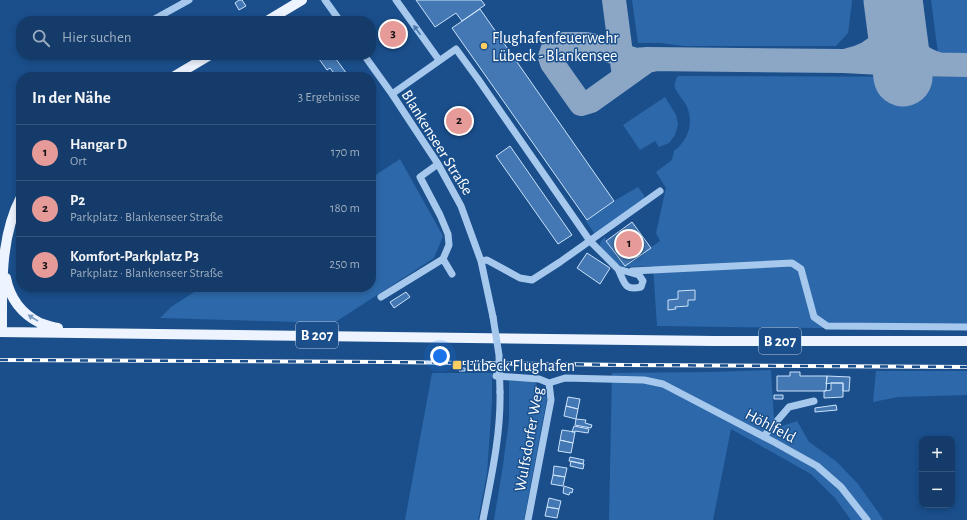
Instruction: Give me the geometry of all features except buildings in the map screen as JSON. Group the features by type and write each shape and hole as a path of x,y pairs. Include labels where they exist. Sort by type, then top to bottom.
{"main road":[{"path":"275,16 302,0"},
{"path":"181,72 202,60"},
{"path":"1,332 2,257 6,230 16,204"},
{"path":"2,257 8,288 15,302 24,313 41,323 70,332"},
{"name":"B 207","path":"1,332 706,341 967,341"}],"street":[{"path":"160,16 189,0"},
{"path":"325,0 336,16"},
{"path":"396,0 439,60"},
{"path":"392,94 456,48 590,241 618,269 626,286 632,289 641,287 643,280 639,275 618,269"},
{"name":"Blankenseer Straße","path":"368,60 438,164 461,206 481,261 489,297"},
{"path":"381,297 444,259 449,245 448,234 420,177 438,164"},
{"path":"481,261 487,260 520,278 532,280 560,262 660,191"},
{"path":"444,259 452,274"},
{"path":"626,271 792,263 801,269 814,317 827,326 967,327"},
{"name":"Wulfsdorfer Weg","path":"483,520 493,470 500,411 499,355 489,297"},
{"path":"496,376 539,379 549,383"},
{"name":"Wulfsdorfer Weg","path":"528,520 551,400 549,383 565,378 644,380"},
{"name":"Höhlfeld","path":"644,380 663,384 764,436 817,466 841,487 867,520"},
{"path":"764,436 789,407 814,401"}],"shaded area":[{"path":"632,0 852,0 852,2 848,33 836,46 684,46 660,43 638,43"},
{"path":"931,0 967,0 967,53 938,53"},
{"path":"678,76 967,77 967,330 657,326 653,266 624,267 616,263 601,248 600,245 601,241 605,237 606,241 625,266 660,241 656,233 666,188 656,172 672,160 674,151 683,142 690,125 687,107 675,88 675,82"},
{"path":"665,97 676,115 678,124 675,135 669,143 659,147 655,141 640,150 623,125"},
{"path":"400,159 443,236 434,258 334,323 160,318 171,307 194,292 376,292 376,175"},
{"path":"638,187 644,195 644,199 594,233 586,221 614,201"},
{"path":"771,370 774,420 782,426 797,421 809,442 837,462 858,484 883,520 851,520 835,498 811,474 731,429 713,520 609,520 612,373"},
{"path":"876,371 967,371 967,395 898,397 873,402"},
{"path":"432,373 492,373 492,401 487,474 478,520 405,520"},
{"path":"509,380 533,381 536,383 540,392 547,398 524,520 494,520 509,420"}],"taxiway":[{"path":"614,0 623,69"},
{"path":"894,0 901,32 907,43 921,56 938,64"},
{"path":"848,60 867,54 881,42 889,27 893,7"},
{"path":"652,60 647,61 591,101 581,104 552,63 550,57 553,48 560,44 586,44 597,46 635,60 647,59 843,61 967,65"}],"runway":[{"path":"893,0 903,77"}],"railway":[{"path":"0,360 967,367"}],"place":[{"name":"Komfort-Parkplatz P3","path":"393,34"},
{"name":"Flughafenfeuerwehr Lübeck - Blankensee","path":"484,46"},
{"name":"P2","path":"459,121"},
{"name":"Hangar D","path":"629,244"},
{"name":"Lübeck Flughafen","path":"457,365"}]}
